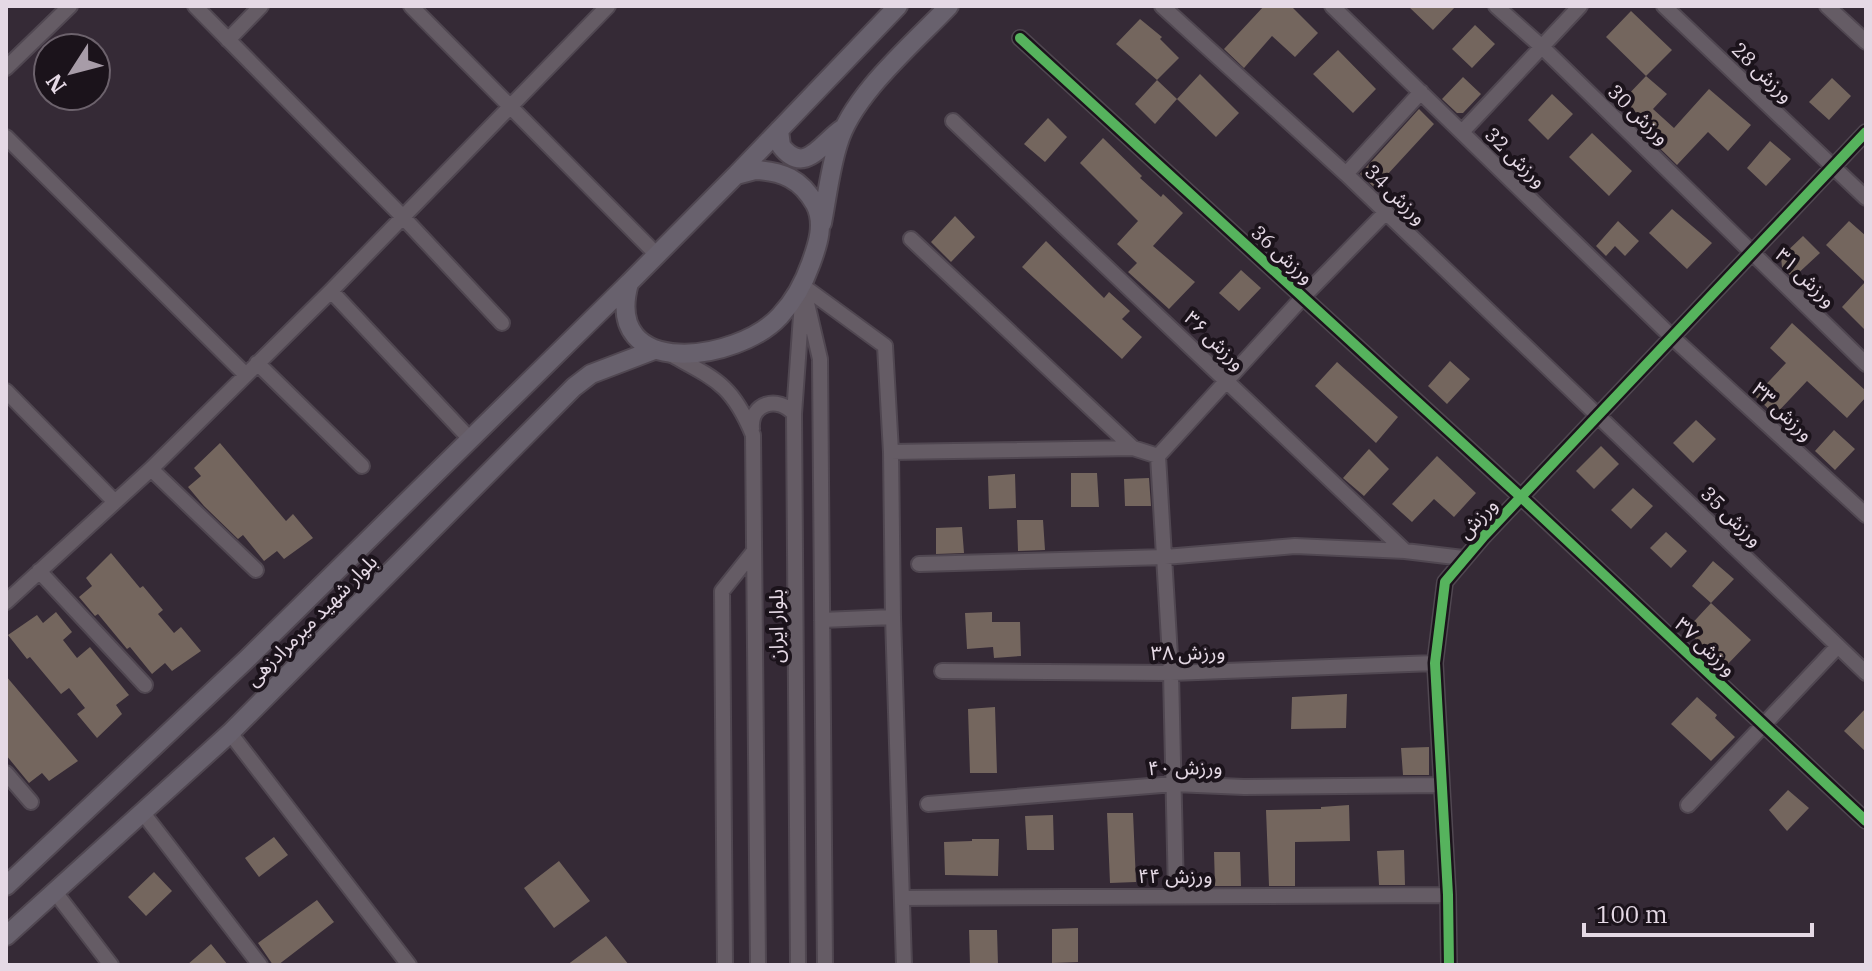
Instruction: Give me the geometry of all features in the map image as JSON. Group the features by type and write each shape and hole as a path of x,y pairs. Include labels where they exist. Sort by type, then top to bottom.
{"main road":[{"path":"898,6 629,283 625,314 631,329 641,341 662,352 709,353 747,341 779,318 803,286 817,249 838,144 845,127 860,100 949,6"},
{"path":"779,130 781,146 800,159 815,154 830,137 845,127"},
{"path":"736,175 765,170 793,178 808,192 818,209 821,229"},
{"name":"بلوار شهید میرمرادزهی","path":"6,886 247,659 629,283"},
{"name":"بلوار شهید میرمرادزهی","path":"6,936 230,733 574,387 591,374 662,352"}],"street":[{"path":"6,68 70,6"},
{"path":"195,6 401,215 502,323"},
{"path":"228,40 261,6"},
{"path":"411,6 657,255"},
{"path":"6,602 151,469 331,291 401,215 608,6"},
{"name":"ورزش 34","path":"1162,6 1346,174 1598,415"},
{"name":"ورزش 32","path":"1332,6 1672,337"},
{"name":"ورزش 30","path":"1496,6 1542,47 1752,253"},
{"path":"1462,132 1580,6"},
{"name":"ورزش 28","path":"1664,6 1866,198"},
{"path":"1827,6 1866,42"},
{"name":"ورزش 36","path":"1020,38 1521,497"},
{"path":"1346,174 1421,92"},
{"name":"ورزش ۳۶","path":"953,121 1405,551"},
{"name":"ورزش","path":"1449,965 1435,663 1445,582 1463,558 1866,132"},
{"path":"6,137 246,375"},
{"path":"1176,894 1171,673 1158,456 1303,297 1386,212"},
{"path":"911,239 1133,448"},
{"name":"ورزش ۳۱","path":"1752,253 1866,364"},
{"path":"803,286 885,346 891,452 904,965"},
{"path":"803,286 820,359 825,965"},
{"name":"بلوار ایران","path":"798,965 794,414 803,286"},
{"path":"331,291 470,439"},
{"name":"ورزش ۳۳","path":"1672,337 1866,515"},
{"name":"بلوار ایران","path":"662,352 720,382 742,409 753,435 758,965"},
{"path":"257,363 362,466"},
{"path":"6,391 115,502"},
{"path":"753,435 752,420 760,407 767,403 782,404 794,414"},
{"name":"ورزش 35","path":"1598,415 1866,673"},
{"path":"891,452 1133,448 1158,456"},
{"path":"151,469 256,570"},
{"name":"ورزش ۳۷","path":"1521,497 1866,821"},
{"path":"919,564 1165,557 1295,546 1405,551 1463,558"},
{"path":"725,965 722,591 754,551"},
{"path":"39,571 145,685"},
{"path":"822,620 893,617"},
{"path":"1688,805 1838,646"},
{"name":"ورزش ۳۸","path":"942,671 1171,673 1435,663"},
{"path":"230,733 409,965"},
{"path":"6,773 31,802"},
{"name":"ورزش ۴۰","path":"928,804 1174,784 1244,787 1442,785"},
{"path":"143,813 260,965"},
{"path":"55,892 111,965"},
{"name":"ورزش ۴۴","path":"902,898 1176,894 1448,895"}],"building":[{"path":"1264,6 1291,6 1318,33 1295,57 1272,36 1244,68 1224,49"},
{"path":"1408,6 1456,6 1433,30"},
{"path":"1631,11 1672,50 1646,76 1606,37"},
{"path":"1140,19 1162,37 1160,39 1179,58 1157,80 1116,44"},
{"path":"1475,25 1495,44 1472,68 1452,49"},
{"path":"1338,50 1376,89 1353,113 1313,74"},
{"path":"1200,74 1239,113 1216,137 1177,99"},
{"path":"1646,76 1667,94 1653,109 1674,128 1709,89 1751,125 1728,151 1708,132 1677,165 1637,126 1643,119 1623,100"},
{"path":"1463,77 1481,94 1463,113 1457,113 1442,99"},
{"path":"1832,78 1851,96 1829,120 1809,102"},
{"path":"1157,80 1177,99 1155,124 1135,104"},
{"path":"1552,94 1573,114 1548,140 1528,120"},
{"path":"1419,109 1434,124 1375,188 1360,174"},
{"path":"1048,118 1067,137 1045,162 1024,144"},
{"path":"1592,133 1632,171 1609,196 1569,157"},
{"path":"1103,138 1142,176 1140,178 1183,213 1153,246 1195,282 1169,309 1128,272 1137,263 1117,244 1138,221 1080,163"},
{"path":"1770,141 1791,159 1766,186 1747,168"},
{"path":"1672,209 1712,243 1687,269 1649,233"},
{"path":"955,216 975,237 951,262 931,242"},
{"path":"1618,221 1639,241 1625,256 1615,246 1606,256 1596,246"},
{"path":"1849,221 1866,236 1866,331 1842,307 1865,282 1826,245"},
{"path":"1803,236 1820,253 1793,278 1782,267 1781,257"},
{"path":"1046,241 1104,298 1109,292 1130,311 1122,319 1142,337 1122,359 1022,267"},
{"path":"1241,270 1261,288 1239,311 1219,293"},
{"path":"1792,323 1866,391 1866,397 1847,418 1807,381 1775,415 1755,396 1786,363 1770,348"},
{"path":"1450,361 1470,379 1447,404 1428,386"},
{"path":"1337,362 1398,417 1376,443 1315,386"},
{"path":"1696,420 1716,439 1693,463 1673,443"},
{"path":"1834,430 1855,449 1835,470 1815,451"},
{"path":"220,443 286,521 293,514 313,538 284,559 277,551 264,561 243,535 238,539 204,506 188,487 201,476 194,468"},
{"path":"1601,446 1619,464 1594,489 1576,471"},
{"path":"1369,449 1389,469 1364,496 1343,478"},
{"path":"1437,456 1476,493 1454,517 1434,499 1412,522 1392,504"},
{"path":"1071,473 1097,473 1099,507 1071,507"},
{"path":"1015,474 1016,508 989,509 988,476"},
{"path":"1149,478 1151,506 1125,506 1124,479"},
{"path":"1633,488 1653,506 1631,529 1611,510"},
{"path":"1017,520 1043,520 1045,550 1018,551"},
{"path":"962,527 964,553 936,554 936,528"},
{"path":"1666,532 1687,551 1671,568 1650,548"},
{"path":"111,553 163,610 158,614 174,633 181,627 201,651 172,671 165,663 152,674 98,614 95,616 79,597 92,586 86,578"},
{"path":"1713,561 1734,579 1711,603 1692,586"},
{"path":"1711,603 1751,640 1725,667 1686,630"},
{"path":"56,612 72,632 63,640 77,658 90,647 129,695 116,705 122,714 97,738 77,714 85,708 69,688 61,694 8,635 37,615 43,623"},
{"path":"992,612 992,622 1020,622 1021,656 994,658 993,647 967,649 965,613"},
{"path":"6,676 78,761 49,781 42,773 29,783 6,755"},
{"path":"1347,694 1346,728 1291,729 1292,697"},
{"path":"1697,697 1735,737 1711,761 1671,724"},
{"path":"995,707 997,773 970,773 968,709"},
{"path":"1866,708 1866,752 1844,731"},
{"path":"1429,747 1429,775 1403,775 1401,748"},
{"path":"1788,790 1809,808 1787,831 1769,810"},
{"path":"1349,805 1350,841 1295,842 1295,886 1269,886 1266,810"},
{"path":"1107,813 1133,813 1136,882 1110,883"},
{"path":"1053,815 1054,850 1027,850 1025,816"},
{"path":"274,837 288,855 259,877 245,858"},
{"path":"999,839 998,876 945,875 944,842"},
{"path":"1404,850 1405,885 1379,885 1377,851"},
{"path":"1214,852 1240,852 1241,886 1215,886"},
{"path":"559,861 590,901 554,928 524,888"},
{"path":"154,872 172,891 146,916 128,897"},
{"path":"317,900 334,922 278,965 273,965 258,943"},
{"path":"1078,928 1078,962 1052,963 1052,929"},
{"path":"969,930 997,930 998,965 970,965"},
{"path":"606,936 629,965 567,965"},
{"path":"211,944 228,965 187,965"}],"cycle path":[{"path":"1020,38 1521,497 1866,821"},
{"path":"1449,965 1435,663 1445,582 1484,536 1866,132"}]}
